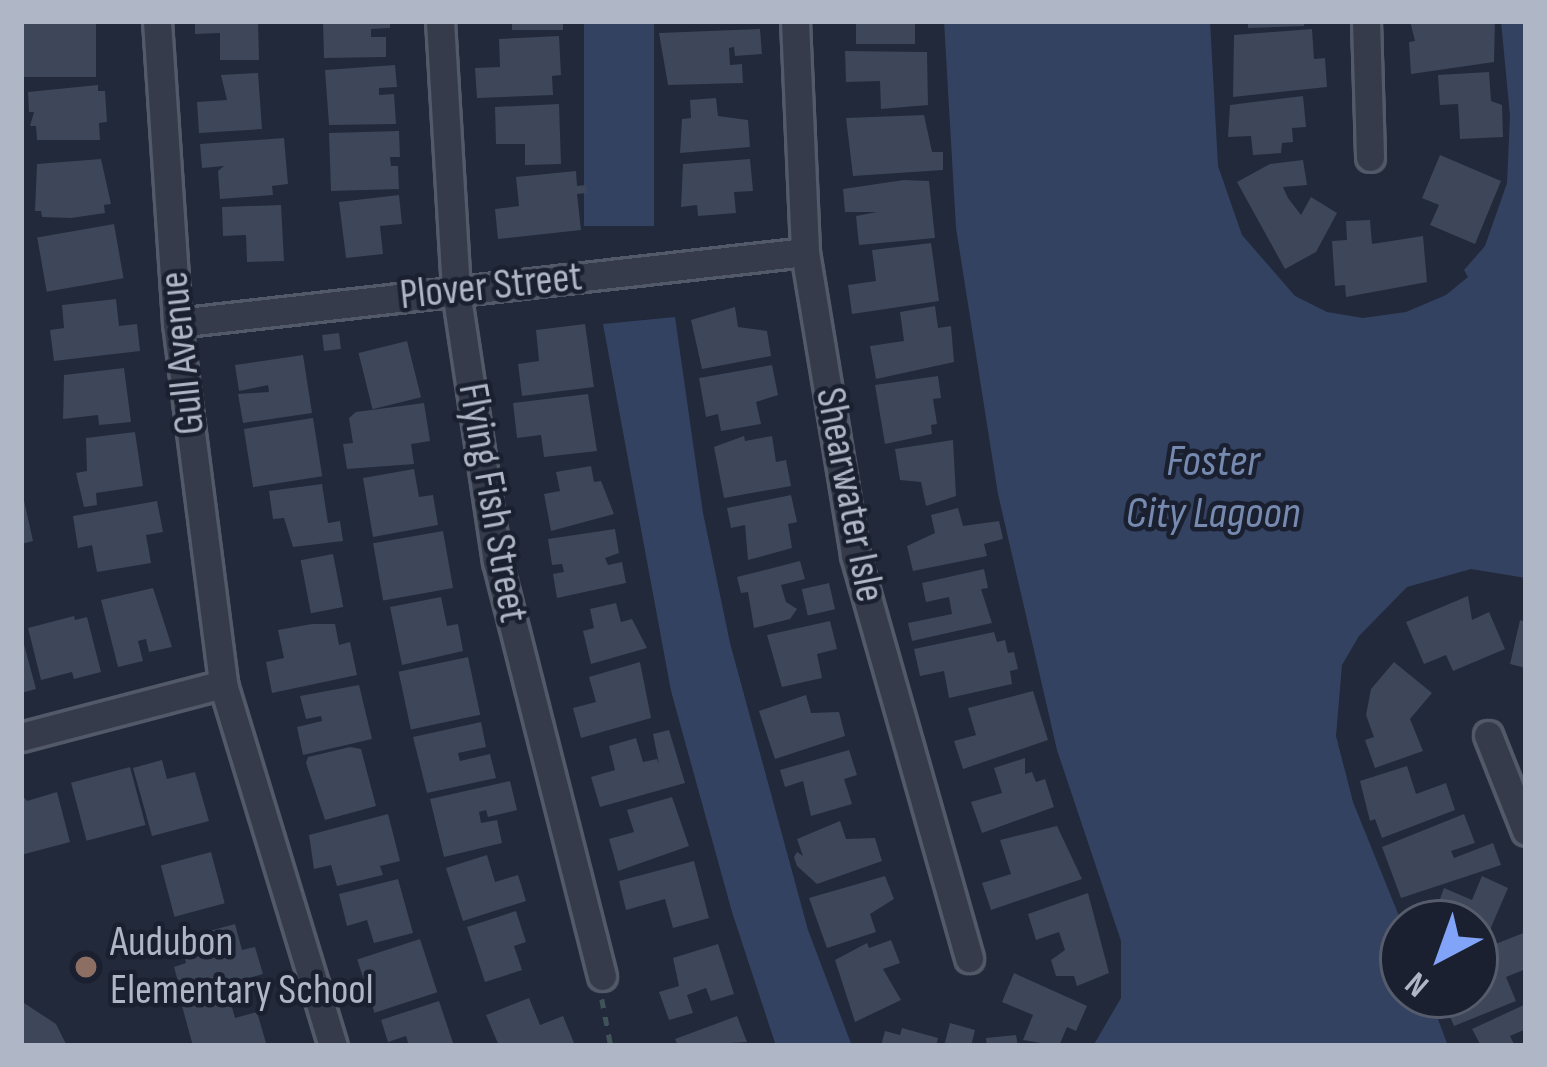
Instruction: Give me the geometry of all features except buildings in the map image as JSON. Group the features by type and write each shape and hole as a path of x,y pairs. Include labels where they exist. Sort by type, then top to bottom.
{"street":[{"name":"Gull Avenue","path":"157,21 177,323 223,683 333,1046"},
{"name":"Flying Fish Street","path":"440,21 456,291 497,561 602,976"},
{"name":"Shearwater Isle","path":"795,21 805,252 854,555 969,958"},
{"path":"1366,21 1370,157"},
{"name":"Plover Street","path":"177,323 805,252"},
{"path":"21,736 223,683"},
{"path":"1488,735 1526,831"}],"path":[{"path":"602,976 603,1024 611,1046"}],"water":[{"path":"584,21 654,21 654,226 584,226"},
{"name":"Foster City Lagoon","path":"944,21 1210,21 1218,166 1242,235 1295,296 1327,312 1363,318 1406,312 1446,295 1468,277 1464,270 1485,246 1507,183 1510,116 1501,21 1526,21 1526,578 1471,569 1407,587 1359,636 1342,665 1336,736 1353,802 1392,899 1379,899 1379,1019 1438,1019 1448,1046 1093,1046 1121,998 1121,941 1057,750 998,494 956,228"},
{"path":"675,317 703,513 730,643 808,930 852,1046 776,1046 732,912 671,691 603,324"}],"place":[{"name":"Audubon Elementary School","path":"86,967"}]}
